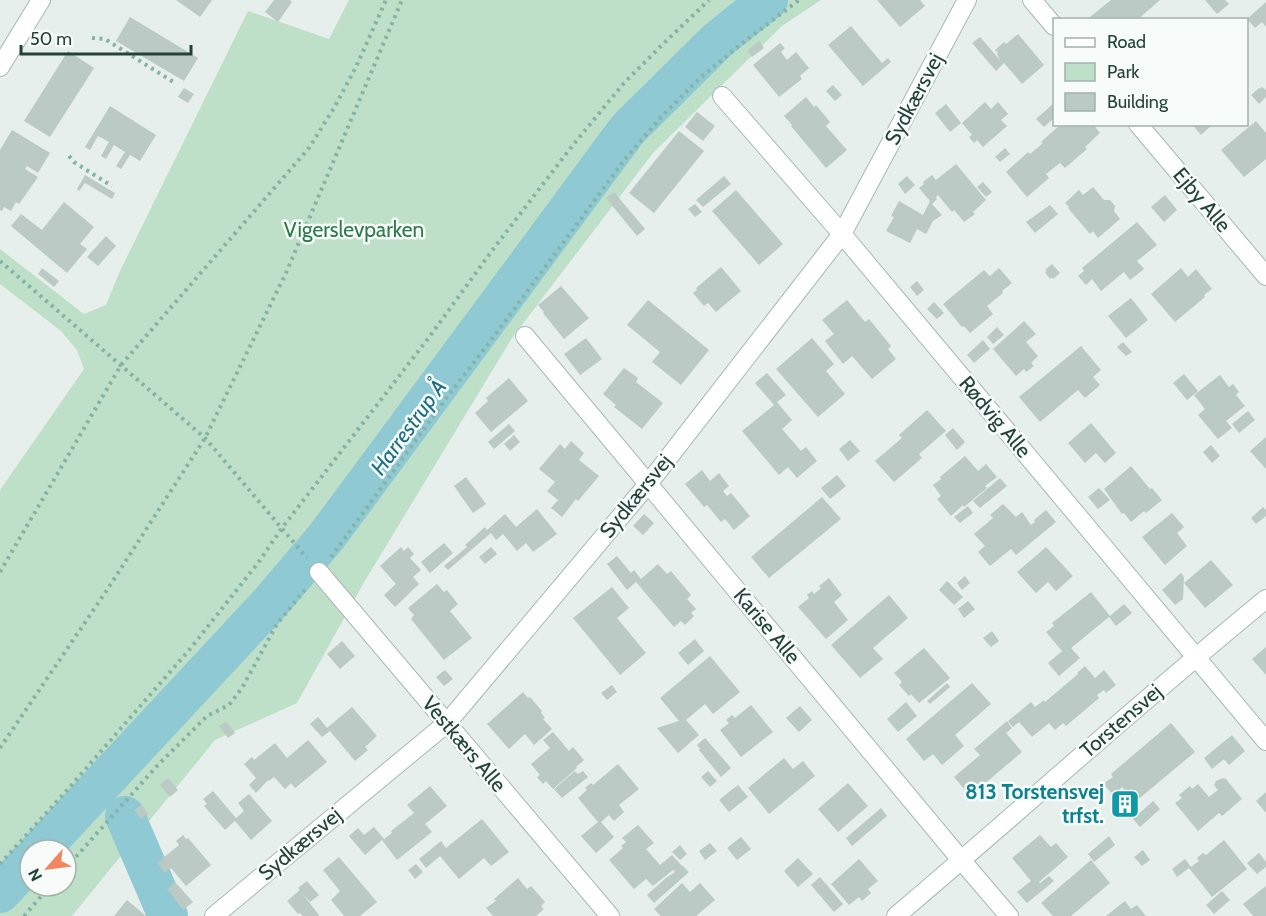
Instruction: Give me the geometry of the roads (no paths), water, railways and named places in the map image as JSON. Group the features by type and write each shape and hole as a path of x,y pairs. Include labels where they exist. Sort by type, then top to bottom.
{"street":[{"path":"0,67 41,0"},
{"name":"Sydkærsvej","path":"214,916 447,723 648,484 842,234 967,0"},
{"path":"1032,0 1053,25"},
{"name":"Rødvig Alle","path":"722,96 842,234 1266,741"},
{"name":"Ejby Alle","path":"1140,126 1266,276"},
{"name":"Karise Alle","path":"525,336 1009,916"},
{"name":"Vestkærs Alle","path":"319,572 610,916"},
{"name":"Torstensvej","path":"896,916 1195,657 1266,599"}],"waterway":[{"name":"Harrestrup Å","path":"51,838 271,602 327,536 628,129 718,40 768,0"},
{"path":"125,816 168,916"},
{"name":"Harrestrup Å","path":"0,893 18,874"}],"place":[{"name":"813 Torstensvej trfst.","path":"1125,804"}],"park label":[{"name":"Vigerslevparken","path":"354,230"}]}
